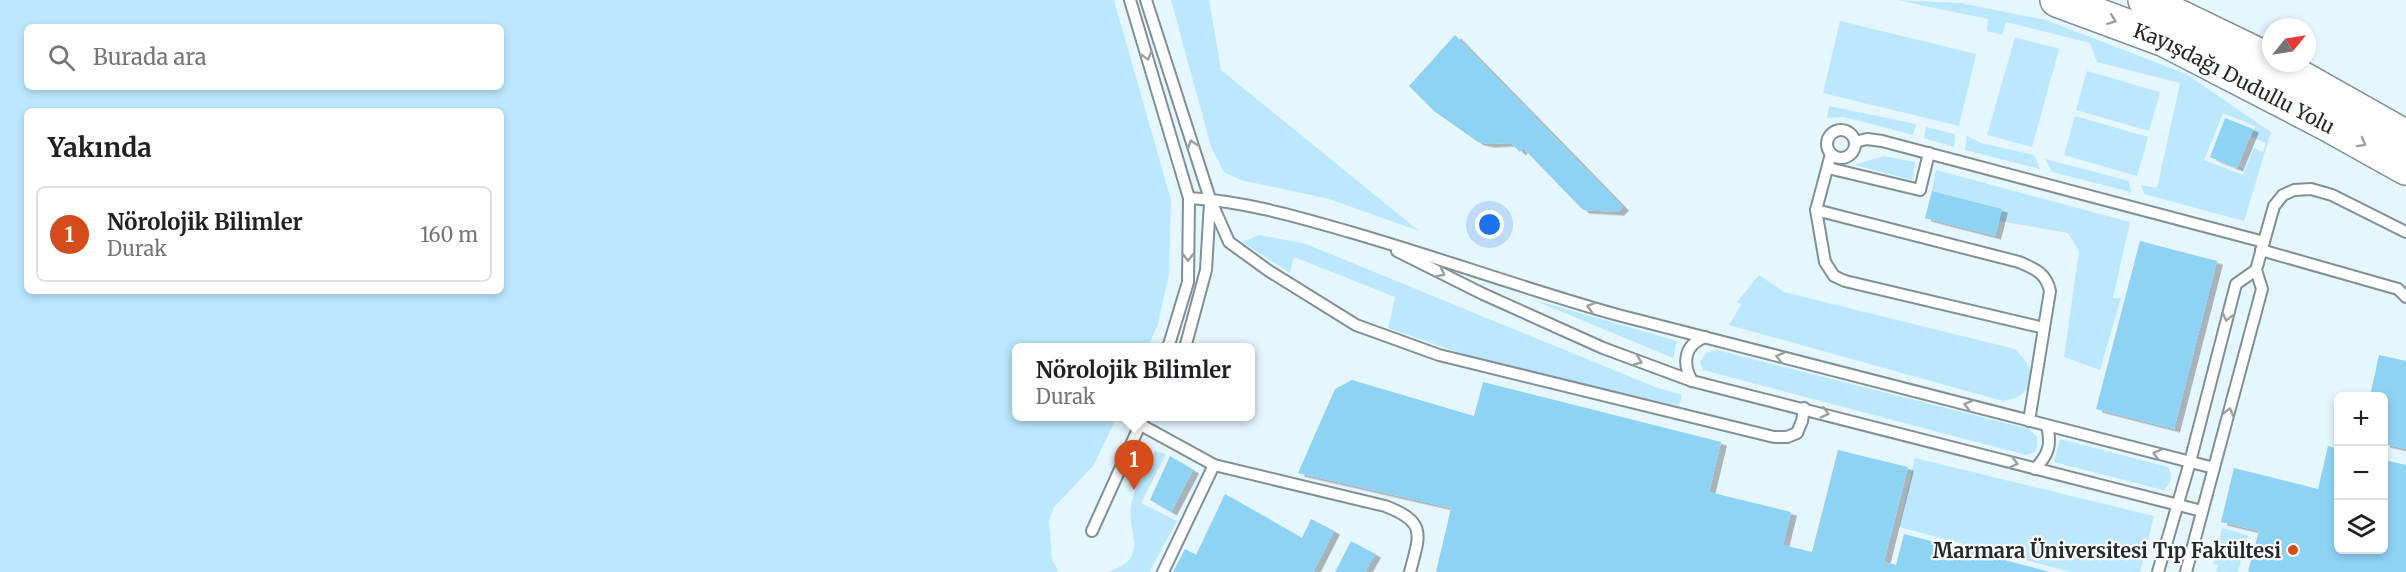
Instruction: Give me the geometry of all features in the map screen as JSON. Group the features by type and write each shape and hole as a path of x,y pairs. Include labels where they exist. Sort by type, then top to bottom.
{"main road":[{"name":"Kayışdağı Dudullu Yolu","path":"2057,0 2165,40 2329,125 2406,168"},
{"name":"Kayışdağı Dudullu Yolu","path":"2145,0 2262,55"},
{"path":"2181,0 2262,53"},
{"name":"Kayışdağı Dudullu Yolu","path":"2294,72 2406,137"}],"lane":[{"path":"1130,0 1189,198 1188,282 1170,343"},
{"path":"1146,0 1210,199 1229,242 1269,271 1356,325 1439,355 1773,437 1787,437 1797,433 1804,408"},
{"path":"1831,154 1845,157 1853,152 1855,142 1848,132 1835,131 1827,141 1831,154 1816,210 1825,262 1834,276 1845,281 2044,328"},
{"path":"1855,142 1867,139 1882,141 1929,153 2262,246 2398,289 2406,297"},
{"path":"1828,168 1920,190 1929,153"},
{"path":"2186,572 2262,289 2256,270 2274,206 2283,195 2294,190 2311,189 2332,195 2406,232"},
{"path":"1189,198 1210,199 1298,217 1458,264 1536,292 2214,468"},
{"path":"1186,343 1206,270 1210,199"},
{"path":"1816,210 2019,262 2039,271 2048,280 2050,291 2029,421"},
{"path":"1369,237 1483,294 1581,338 1692,381 2202,511"},
{"path":"2158,572 2190,462 2236,284 2256,270"},
{"path":"1692,381 1684,363 1686,353 1697,340 1705,337"},
{"path":"1092,531 1143,421"},
{"path":"1147,421 1214,465 1385,506 1401,512 1413,520 1418,529 1410,572"},
{"path":"2035,469 2046,458 2050,438 2048,426"},
{"path":"1163,572 1214,465"}],"shaded area":[{"path":"0,0 1114,0 1171,200 1169,273 1158,324 1150,343 1012,343 1012,421 1115,421 1093,466 1054,507 1049,521 1052,560 1059,572 0,572"},
{"path":"1171,0 1209,0 1221,70 1419,231 1329,199 1241,180 1224,172 1211,147"},
{"path":"1897,0 1960,3 2046,20 2186,74 2271,132 2244,221 2144,194 2141,185 2157,188 2180,83 2097,62 2090,43 2006,22 2002,35 1987,31 1988,19","holes":["2223,113 2255,126 2251,137 2266,143 2263,152 2254,148 2243,175 2204,160"]},
{"path":"1840,21 1976,54 1959,126 1823,93"},
{"path":"2015,37 2059,49 2032,147 1987,135"},
{"path":"2087,71 2160,92 2149,131 2076,110"},
{"path":"1829,106 1916,124 1913,135 1844,117 1827,118"},
{"path":"2075,116 2148,137 2137,176 2064,155"},
{"path":"1926,127 1955,134 1954,147 1924,138"},
{"path":"1967,136 1981,143 2034,155 2040,169 1965,150"},
{"path":"1883,156 1915,162 1912,180 1854,165"},
{"path":"2045,159 2129,181 2131,192 2052,172"},
{"path":"1936,170 2130,222 2113,298 2121,298 2100,370 2064,357 2079,251 2068,233 1999,221 2001,209 1932,191"},
{"path":"1260,235 1306,244 1655,387 1682,395 1679,406 1487,362 1388,328 1395,297 1294,257 1290,273 1242,242"},
{"path":"1759,275 1784,292 2015,349 2029,367 2029,388 2018,397 2003,401 1729,325 1741,305 1737,302"},
{"path":"1531,299 1677,341 1673,358"},
{"path":"1717,350 2029,429 2037,437 2037,446 2035,452 2026,455 1703,370 1700,362 1706,353"},
{"path":"2060,439 2168,467 2171,473 2170,482 2163,490 2054,462"},
{"path":"1155,451 1166,454 1141,503 1177,521 1149,572 1108,572 1129,560 1133,552 1131,506 1141,478"},
{"path":"1915,458 2154,516 2140,572 2071,572 1899,527"},
{"path":"2222,528 2248,535 2238,572 2216,572 2218,565 2213,564"}],"building":[{"path":"1455,35 1623,207 1618,212 1583,210 1523,148 1520,152 1511,143 1478,142 1434,111 1409,86"},
{"path":"2225,118 2253,129 2237,168 2210,157"},
{"path":"1932,191 2002,209 1995,236 1925,218"},
{"path":"2140,241 2217,261 2174,429 2096,409"},
{"path":"2379,355 2406,361 2406,449 2388,445 2388,392 2371,392"},
{"path":"1352,380 1474,416 1483,382 1721,442 1709,492 1791,512 1783,545 1812,552 1838,450 1908,467 1884,562 1896,565 1904,534 2050,572 1436,572 1451,508 1298,473 1335,389"},
{"path":"2328,446 2334,448 2334,554 2388,554 2388,461 2406,465 2406,572 2248,572 2259,531 2221,522 2234,468 2318,489"},
{"path":"1170,456 1193,470 1171,512 1150,500"},
{"path":"1225,494 1302,538 1311,519 1334,531 1313,572 1173,572 1185,549 1196,555"},
{"path":"1351,541 1375,554 1365,572 1335,572"}],"place":[{"name":"Nörolojik Bilimler","path":"1134,490"},
{"name":"Marmara Üniversitesi Tıp Fakültesi","path":"2293,550"}]}
